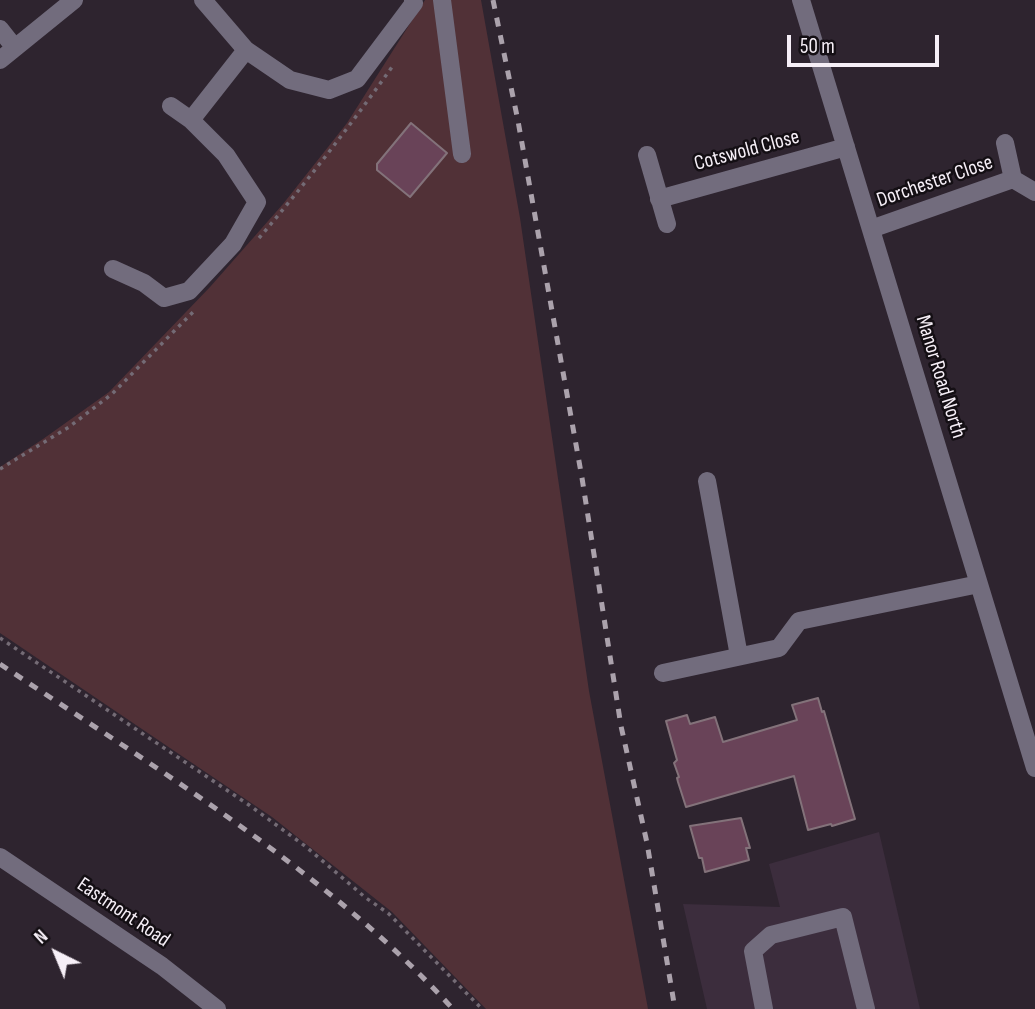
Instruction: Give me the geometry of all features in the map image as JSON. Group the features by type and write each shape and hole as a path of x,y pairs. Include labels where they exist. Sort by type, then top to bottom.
{"street":[{"path":"0,60 74,0"},
{"path":"203,0 246,50 289,80 329,90 357,79 414,3 413,0"},
{"path":"442,0 462,153"},
{"name":"Manor Road North","path":"801,0 1035,768"},
{"path":"0,29 15,48"},
{"path":"191,120 246,50"},
{"path":"113,269 144,283 164,298 189,291 233,244 257,202 226,156 191,120 171,106"},
{"name":"Dorchester Close","path":"1005,144 1013,178 1035,192"},
{"name":"Cotswold Close","path":"659,199 846,147"},
{"path":"647,155 667,224"},
{"name":"Dorchester Close","path":"871,229 1013,178"},
{"path":"707,481 739,656"},
{"path":"663,673 779,648 799,621 979,584"},
{"name":"Eastmont Road","path":"0,857 162,967 217,1009"},
{"path":"764,1009 753,951 771,935 843,917 866,1009"}],"path":[{"path":"0,638 249,805 305,846 366,898 388,913 482,1009"}],"shaded area":[{"path":"425,0 481,0 520,218 589,691 648,1009 486,1009 392,912 272,817 0,633 0,467 109,392 210,287 283,204 347,123"},
{"path":"879,832 920,1009 707,1009 683,904 780,907 769,864"}],"building":[{"path":"411,123 447,153 410,197 377,170 377,164"},
{"path":"818,698 855,819 808,830 794,776 686,807 677,778 679,777 674,763 677,760 666,721 687,715 690,724 715,717 723,742 797,720 792,705"},
{"path":"741,818 750,848 746,848 749,860 705,872 690,826"}],"railway":[{"path":"493,0 518,121 582,478 621,726 647,843 675,1009"},
{"path":"0,664 193,793 288,861 377,934 453,1009"}]}
